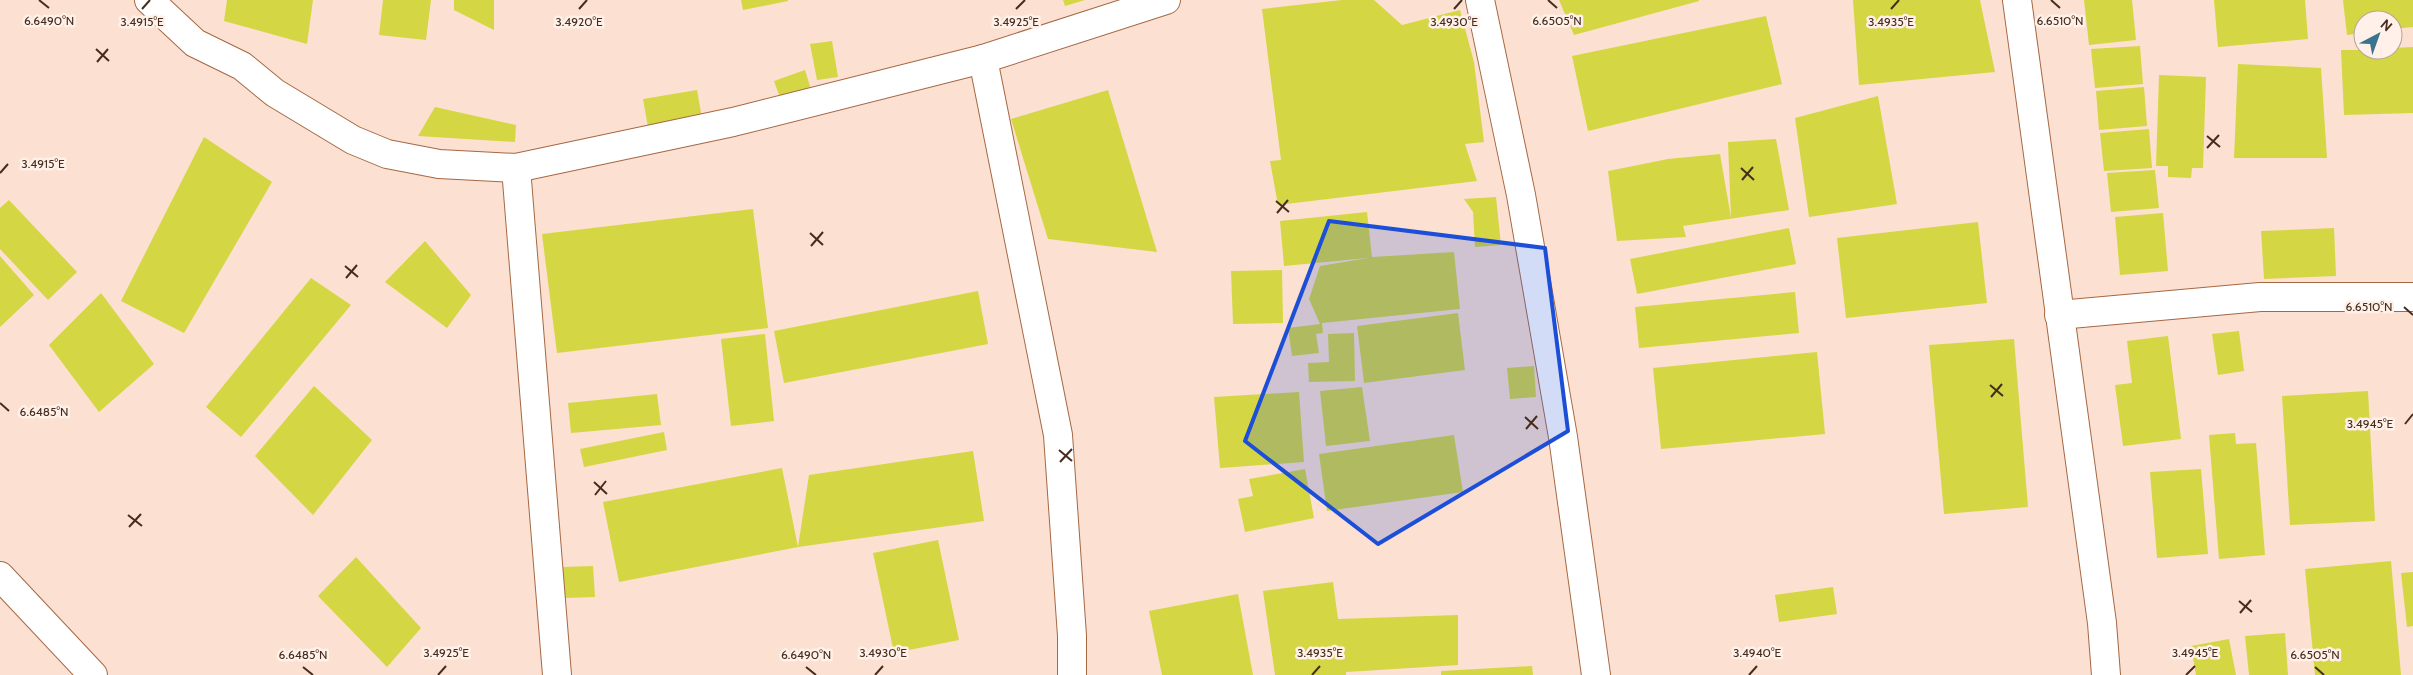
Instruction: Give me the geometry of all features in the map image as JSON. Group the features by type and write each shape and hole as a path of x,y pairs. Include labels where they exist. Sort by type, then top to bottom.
{"street":[{"path":"148,0 195,43 242,66 275,93 353,140 387,154 439,164 516,168 733,122 984,59 1166,0"},
{"path":"1480,0 1522,195 1563,437 1596,675"},
{"path":"2017,0 2102,623 2106,675"},
{"path":"984,59 1058,435 1072,636 1072,675"},
{"path":"516,168 557,675"},
{"path":"2059,315 2260,297 2413,297"},
{"path":"0,576 93,675"}],"highlighted area":[{"path":"1329,221 1545,248 1568,431 1378,544 1245,441"}],"building":[{"path":"227,0 313,0 307,44 224,21"},
{"path":"383,0 431,0 426,40 379,35"},
{"path":"454,0 494,0 494,30 454,10"},
{"path":"741,0 788,0 788,1 743,10"},
{"path":"1063,0 1085,0 1065,6"},
{"path":"1342,0 1374,0 1402,25 1460,10 1474,62 1484,142 1465,144 1477,181 1278,205 1270,161 1281,160 1262,9"},
{"path":"1559,0 1699,0 1699,1 1574,35"},
{"path":"1853,0 1980,0 1995,72 1859,85"},
{"path":"2084,0 2132,0 2136,40 2089,45"},
{"path":"2214,0 2305,0 2308,39 2218,47"},
{"path":"2343,0 2413,0 2413,27 2403,28 2403,10 2353,10 2353,34 2347,35"},
{"path":"1766,16 1782,84 1588,131 1572,56"},
{"path":"832,41 838,77 817,80 810,44"},
{"path":"2140,46 2143,84 2095,88 2091,49"},
{"path":"2413,47 2413,113 2344,115 2341,50 2353,50 2353,60 2403,60 2403,48"},
{"path":"2238,64 2321,68 2327,158 2234,158"},
{"path":"805,70 813,96 783,106 774,81"},
{"path":"2159,75 2206,77 2203,168 2192,168 2191,178 2168,177 2168,166 2156,166"},
{"path":"2144,87 2147,126 2099,130 2096,91"},
{"path":"697,90 702,118 648,127 643,99"},
{"path":"1108,90 1157,252 1048,239 1011,119"},
{"path":"1878,96 1897,204 1809,217 1795,118"},
{"path":"435,107 516,125 515,142 418,136"},
{"path":"2149,129 2152,168 2104,171 2100,133"},
{"path":"204,137 272,182 184,333 121,301"},
{"path":"1776,139 1789,210 1683,226 1686,237 1617,241 1608,171 1668,159 1720,154 1731,218 1728,142"},
{"path":"2155,170 2159,208 2111,212 2107,173"},
{"path":"1496,197 1501,245 1475,247 1473,212 1464,199"},
{"path":"9,200 77,272 48,300 0,249 0,208"},
{"path":"753,209 768,328 557,353 542,234"},
{"path":"1367,212 1372,257 1454,252 1460,309 1322,323 1323,333 1316,334 1319,353 1292,356 1288,328 1320,324 1309,299 1320,266 1368,258 1284,266 1280,221"},
{"path":"2163,213 2168,271 2120,275 2115,217"},
{"path":"1978,222 1987,303 1846,318 1837,238"},
{"path":"1789,228 1796,264 1637,294 1630,259"},
{"path":"2334,228 2336,276 2264,279 2261,231"},
{"path":"425,241 471,295 447,328 385,282"},
{"path":"0,256 34,295 0,327"},
{"path":"1282,270 1283,323 1233,324 1231,271"},
{"path":"311,278 351,305 241,437 206,407"},
{"path":"978,291 988,344 784,383 774,331"},
{"path":"1795,292 1799,333 1639,348 1635,307"},
{"path":"101,293 154,364 99,412 49,345"},
{"path":"1458,313 1465,370 1364,383 1357,326"},
{"path":"2239,331 2244,371 2218,375 2212,334"},
{"path":"1354,333 1355,381 1309,382 1308,363 1329,362 1328,334"},
{"path":"765,334 774,421 731,426 721,339"},
{"path":"2168,336 2181,439 2123,446 2115,385 2132,383 2127,341"},
{"path":"2014,339 2028,507 1944,514 1929,345"},
{"path":"1817,352 1825,434 1661,449 1653,368"},
{"path":"1534,366 1536,397 1510,399 1507,368"},
{"path":"314,386 372,440 313,515 255,456"},
{"path":"1362,387 1370,441 1326,446 1320,391"},
{"path":"2368,391 2375,521 2290,525 2282,396"},
{"path":"1299,392 1304,462 1220,468 1214,397"},
{"path":"657,394 661,425 571,433 568,403"},
{"path":"664,432 667,450 584,467 580,449"},
{"path":"2235,433 2236,444 2256,443 2265,555 2219,559 2209,435"},
{"path":"1454,435 1463,492 1327,511 1319,454"},
{"path":"973,451 984,521 798,547 809,475"},
{"path":"782,468 798,547 619,582 603,502"},
{"path":"1305,469 1314,518 1245,532 1238,499 1253,496 1249,479"},
{"path":"2201,469 2208,554 2157,558 2150,472"},
{"path":"938,540 959,640 894,653 873,553"},
{"path":"356,557 421,628 387,667 318,596"},
{"path":"2391,561 2401,675 2315,675 2305,569"},
{"path":"593,566 595,597 565,598 563,567"},
{"path":"2413,572 2413,626 2407,627 2401,573"},
{"path":"1333,582 1338,619 1458,615 1458,665 1346,672 1346,675 1275,675 1263,591"},
{"path":"1833,587 1837,614 1779,622 1775,595"},
{"path":"1238,594 1253,675 1162,675 1149,611"},
{"path":"2285,633 2288,675 2249,675 2245,636"},
{"path":"2229,639 2236,675 2196,675 2191,646"},
{"path":"1532,666 1533,675 1441,675 1441,671"}]}
